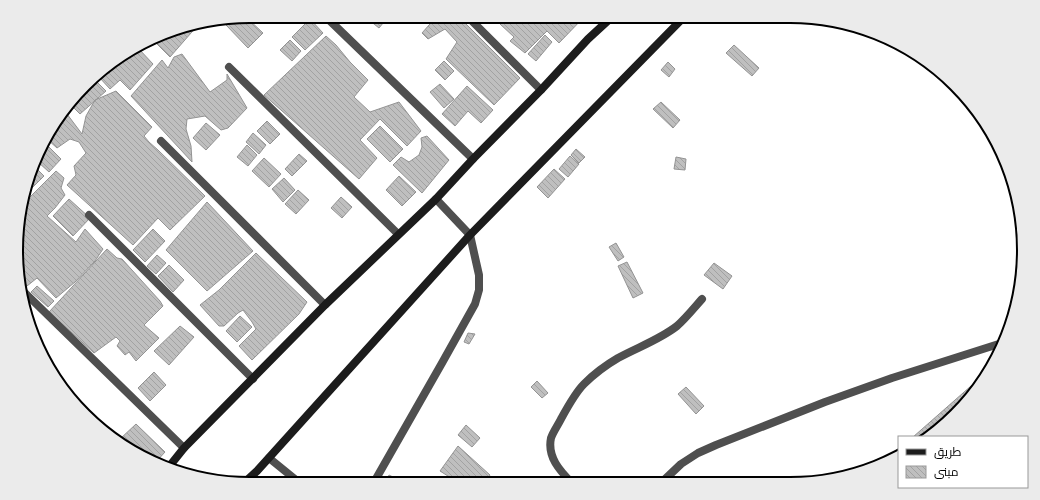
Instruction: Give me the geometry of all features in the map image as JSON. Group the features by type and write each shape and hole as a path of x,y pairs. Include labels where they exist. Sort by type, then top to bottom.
{"street":[{"path":"332,23 473,159"},
{"path":"474,23 541,90"},
{"path":"172,463 184,448 325,306 436,199 588,39 605,23"},
{"path":"250,477 470,235 678,23"},
{"path":"229,67 398,234"},
{"path":"161,141 325,306"},
{"path":"377,477 475,304 479,290 479,275 470,235 436,199"},
{"path":"89,215 253,379"},
{"path":"28,296 184,448"},
{"path":"566,477 554,461 550,447 552,437 576,394 592,376 618,358 663,335 677,325 702,299"},
{"path":"667,477 681,464 698,453 723,442 825,402 892,378 996,345"},
{"path":"268,458 292,477"}],"building":[{"path":"235,23 252,23 263,33 248,48 226,25"},
{"path":"306,23 314,23 323,33 305,50 292,37"},
{"path":"373,23 383,23 379,28"},
{"path":"431,23 465,23 520,78 494,105 446,59 457,42 445,29 428,39 422,33"},
{"path":"578,23 559,43 547,31 525,53 510,41 514,37 500,24"},
{"path":"193,30 170,57 156,43"},
{"path":"545,35 552,42 536,61 528,54"},
{"path":"326,36 368,80 354,97 370,112 399,102 421,131 407,146 380,119 360,140 377,158 359,179 264,95"},
{"path":"290,40 301,51 292,61 280,50"},
{"path":"734,45 759,68 752,76 726,53"},
{"path":"141,51 153,64 130,90 120,80 110,89 100,79 136,53"},
{"path":"182,54 210,92 227,80 227,74 247,108 228,128 221,130 205,116 187,119 186,129 191,146 192,162 131,96 162,60 168,68 174,57"},
{"path":"444,61 454,71 445,80 435,70"},
{"path":"668,62 675,69 669,77 661,70"},
{"path":"97,82 106,91 80,114 73,107"},
{"path":"440,84 454,99 444,108 430,92"},
{"path":"467,86 493,110 481,123 468,111 455,126 442,114"},
{"path":"116,91 152,127 144,136 149,142 205,196 170,230 158,218 133,245 67,185 76,175 74,166 86,153 79,142 70,139 57,148 50,142 68,115 82,134 86,116 95,100"},
{"path":"661,102 680,120 673,128 653,109"},
{"path":"267,121 280,134 270,144 257,131"},
{"path":"206,123 220,135 206,150 193,138"},
{"path":"380,126 403,149 390,162 367,139"},
{"path":"253,133 266,145 259,154 246,142"},
{"path":"427,136 449,160 422,193 393,165 401,157 409,162 419,155 422,147 421,138"},
{"path":"247,145 257,155 248,166 237,157"},
{"path":"48,146 61,159 49,172 40,164"},
{"path":"576,149 585,157 579,163 571,155"},
{"path":"299,154 307,161 292,176 285,169"},
{"path":"570,156 579,164 568,177 559,169"},
{"path":"676,157 686,159 685,170 674,169"},
{"path":"264,158 281,174 269,187 252,171"},
{"path":"554,169 565,179 548,198 537,187"},
{"path":"38,170 44,176 32,188"},
{"path":"56,171 64,178 61,188 65,195 47,216 76,242 85,229 103,249 95,261 75,282 56,298 37,278 26,285 23,265 23,235 29,198"},
{"path":"399,176 416,192 402,206 386,190"},
{"path":"284,178 295,190 283,202 272,189"},
{"path":"298,190 309,200 296,214 285,204"},
{"path":"341,197 352,207 342,218 331,208"},
{"path":"69,199 90,218 73,236 53,216"},
{"path":"207,202 253,251 207,291 166,250"},
{"path":"153,229 165,241 145,262 133,250"},
{"path":"616,243 624,257 618,261 609,247"},
{"path":"107,249 117,258 122,259 163,306 144,325 159,338 136,361 129,352 125,355 117,346 120,341 116,337 94,353 49,312"},
{"path":"256,253 307,302 299,314 252,360 239,346 256,329 243,310 224,326 219,326 200,305 219,290"},
{"path":"157,255 166,263 156,274 147,266"},
{"path":"627,262 643,293 633,298 618,266"},
{"path":"714,263 732,276 723,289 704,275"},
{"path":"169,265 184,280 173,292 158,276"},
{"path":"37,286 54,301 48,307 31,292"},
{"path":"240,316 252,327 237,342 226,331"},
{"path":"180,326 194,337 169,365 154,351"},
{"path":"468,333 475,334 469,344 464,342"},
{"path":"154,372 166,385 150,401 138,388"},
{"path":"537,381 548,393 542,398 531,387"},
{"path":"973,385 961,400 940,421 920,436 914,436"},
{"path":"686,387 704,406 696,414 678,394"},
{"path":"136,424 165,452 159,458 136,447 122,437"},
{"path":"466,425 480,438 472,447 458,435"},
{"path":"458,446 490,475 489,477 450,477 440,471"}]}
